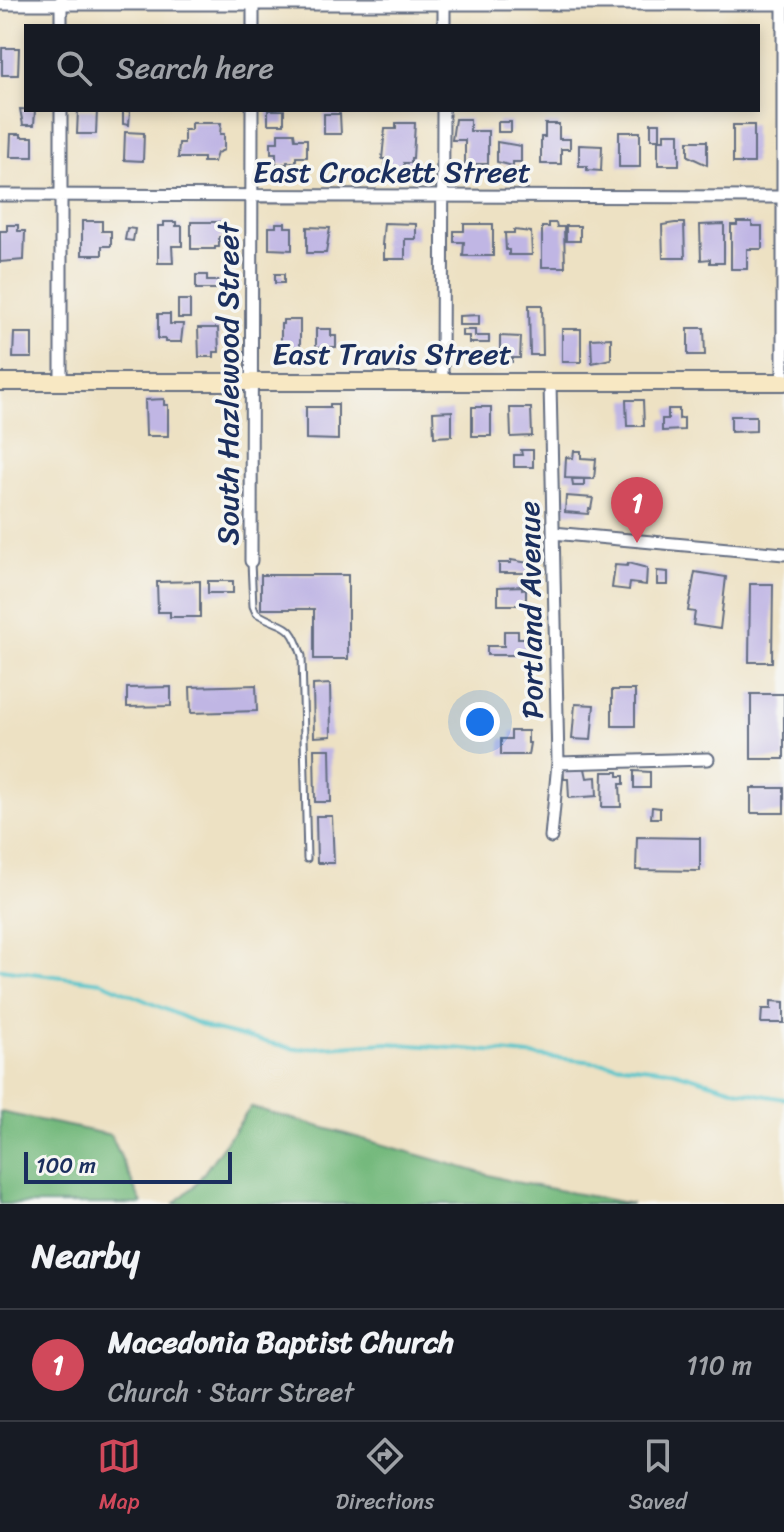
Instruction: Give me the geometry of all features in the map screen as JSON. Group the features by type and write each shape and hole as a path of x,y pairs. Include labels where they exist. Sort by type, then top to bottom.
{"street":[{"path":"61,2 61,24"},
{"path":"253,2 253,24"},
{"path":"444,2 444,24"},
{"path":"0,4 783,3 784,382"},
{"path":"61,112 61,382"},
{"name":"South Hazlewood Street","path":"251,561 252,112"},
{"path":"442,382 443,112"},
{"name":"East Crockett Street","path":"0,195 784,197"},
{"name":"East Travis Street","path":"0,382 784,382"},
{"name":"Portland Avenue","path":"550,383 558,763 551,837"},
{"path":"553,533 784,554"},
{"path":"558,763 708,759"}],"lane":[{"path":"251,561 256,613 286,625 294,633 302,656 307,859"}],"green space":[{"path":"251,1107 510,1181 632,1204 174,1204 195,1185"},
{"path":"0,1112 111,1135 142,1204 0,1204"}],"building":[{"path":"2,48 19,48 18,75 2,75"},
{"path":"20,109 35,112 34,125 23,125"},
{"path":"78,112 97,112 96,134 77,134"},
{"path":"123,112 130,112 129,125 123,124"},
{"path":"268,112 284,112 284,124 268,124"},
{"path":"324,114 340,114 341,134 324,134"},
{"path":"455,119 470,119 470,131 488,131 488,164 465,164 465,140 452,140"},
{"path":"498,122 511,122 511,132 498,132"},
{"path":"191,123 221,123 224,150 217,153 214,162 203,162 203,158 178,158 179,143 184,143 184,130 191,130"},
{"path":"396,123 415,123 413,158 411,163 404,163 404,169 385,169 385,159 382,159 385,129 396,129"},
{"path":"651,123 660,123 660,139 651,139"},
{"path":"545,124 559,124 559,139 570,139 570,149 561,149 561,164 541,164 541,137 545,137"},
{"path":"733,125 754,125 754,163 733,163"},
{"path":"125,132 144,133 143,161 124,160"},
{"path":"619,132 640,132 640,167 619,167"},
{"path":"278,133 294,133 295,139 307,139 307,157 296,157 296,162 276,164 276,153 271,153 271,142 278,142"},
{"path":"664,133 679,133 679,165 658,165 658,140 664,140"},
{"path":"11,134 33,137 33,157 10,157"},
{"path":"688,141 707,141 707,165 688,156"},
{"path":"497,142 521,146 521,162 513,162 513,166 497,162"},
{"path":"579,145 602,146 601,171 579,166"},
{"path":"82,221 102,221 102,231 111,231 111,246 102,246 102,255 82,255"},
{"path":"164,222 176,222 176,226 182,226 182,246 172,246 173,263 158,263 158,226 164,226"},
{"path":"191,222 223,222 219,247 191,249"},
{"path":"737,222 762,226 762,249 747,249 747,269 731,269 731,225 737,225"},
{"path":"276,223 292,227 292,250 269,249 269,227 276,227"},
{"path":"384,223 416,224 416,239 405,239 405,259 384,259"},
{"path":"549,223 564,227 565,267 542,267 542,227 549,227"},
{"path":"684,223 685,258 663,258 662,225"},
{"path":"464,224 493,224 493,256 463,256 464,242 454,242 454,231 464,231"},
{"path":"724,224 724,263 701,260 700,225"},
{"path":"7,225 18,225 18,231 25,231 24,260 0,262 0,231 7,231"},
{"path":"566,226 580,226 580,241 566,241"},
{"path":"307,227 330,228 326,253 307,253"},
{"path":"127,228 135,229 133,241 125,240"},
{"path":"514,230 531,232 532,255 509,255 505,233 514,233"},
{"path":"275,274 284,274 284,283 275,283"},
{"path":"196,275 207,275 207,281 219,281 219,289 196,289"},
{"path":"178,300 190,300 190,318 178,318"},
{"path":"529,305 542,305 543,355 530,355"},
{"path":"158,314 170,314 170,324 183,324 181,342 158,339"},
{"path":"479,315 479,325 459,325 459,316"},
{"path":"283,320 300,320 300,347 281,347"},
{"path":"198,328 218,328 219,352 214,352 214,357 199,357"},
{"path":"688,328 704,328 705,355 688,355"},
{"path":"316,329 331,329 331,336 336,336 336,347 316,347"},
{"path":"562,329 581,329 581,362 562,362"},
{"path":"462,330 475,330 475,336 489,336 489,343 469,343 469,336 462,336"},
{"path":"14,333 32,333 32,358 13,358"},
{"path":"500,336 521,337 520,358 500,362"},
{"path":"611,338 611,359 592,363 591,339"},
{"path":"164,399 164,405 168,405 168,436 146,436 145,400"},
{"path":"626,400 643,400 644,426 627,426"},
{"path":"330,404 338,404 338,440 306,439 306,407 330,407"},
{"path":"472,407 491,407 491,436 472,436"},
{"path":"510,408 531,408 532,436 511,437"},
{"path":"668,409 679,409 679,419 684,418 684,430 662,431 662,419 668,419"},
{"path":"452,411 452,436 434,437 433,412"},
{"path":"731,416 756,416 756,431 731,432"},
{"path":"521,450 533,450 533,467 514,467 514,455 522,455"},
{"path":"574,451 581,451 581,458 596,459 594,479 565,478 566,457 573,458"},
{"path":"572,479 584,479 584,486 573,486"},
{"path":"566,496 593,498 588,514 565,512"},
{"path":"511,560 529,563 529,573 499,573 499,563 511,563"},
{"path":"628,563 647,568 646,585 630,583 629,590 612,588 615,565 627,566"},
{"path":"657,571 668,572 668,585 657,585"},
{"path":"695,572 726,577 720,629 693,625 695,612 688,611"},
{"path":"261,575 348,575 348,659 314,659 314,609 261,609"},
{"path":"200,581 200,617 170,617 170,612 158,612 157,582"},
{"path":"208,581 233,581 233,593 208,593"},
{"path":"750,584 773,584 772,662 749,662"},
{"path":"522,586 522,589 526,588 526,600 522,600 522,605 498,605 498,587"},
{"path":"504,631 518,631 518,638 529,638 529,655 487,655 487,646 504,646"},
{"path":"330,684 331,736 314,737 313,685"},
{"path":"256,685 257,711 191,713 190,687"},
{"path":"171,687 171,706 127,707 127,688"},
{"path":"612,690 635,690 635,726 612,726"},
{"path":"751,694 784,694 784,759 751,759"},
{"path":"575,704 594,705 591,740 572,739"},
{"path":"511,731 528,731 528,755 501,755 501,739 511,739"},
{"path":"314,749 330,749 331,802 315,802"},
{"path":"584,764 587,778 596,777 597,796 569,798 568,779 564,779 563,766"},
{"path":"634,771 650,772 650,788 634,788"},
{"path":"603,772 618,772 618,776 624,776 624,784 620,784 621,807 602,807"},
{"path":"751,788 784,788 784,813 751,813"},
{"path":"652,807 660,808 660,818 651,818"},
{"path":"316,816 332,816 334,863 317,863"},
{"path":"637,837 700,838 700,871 636,870"},
{"path":"771,1001 784,1002 784,1023 761,1023 762,1009 771,1009"}],"waterway":[{"path":"0,969 102,982 211,1029 295,1049 387,1043 501,1052 669,1070 740,1091 784,1099"}],"place":[{"name":"Macedonia Baptist Church","path":"637,543"}]}
